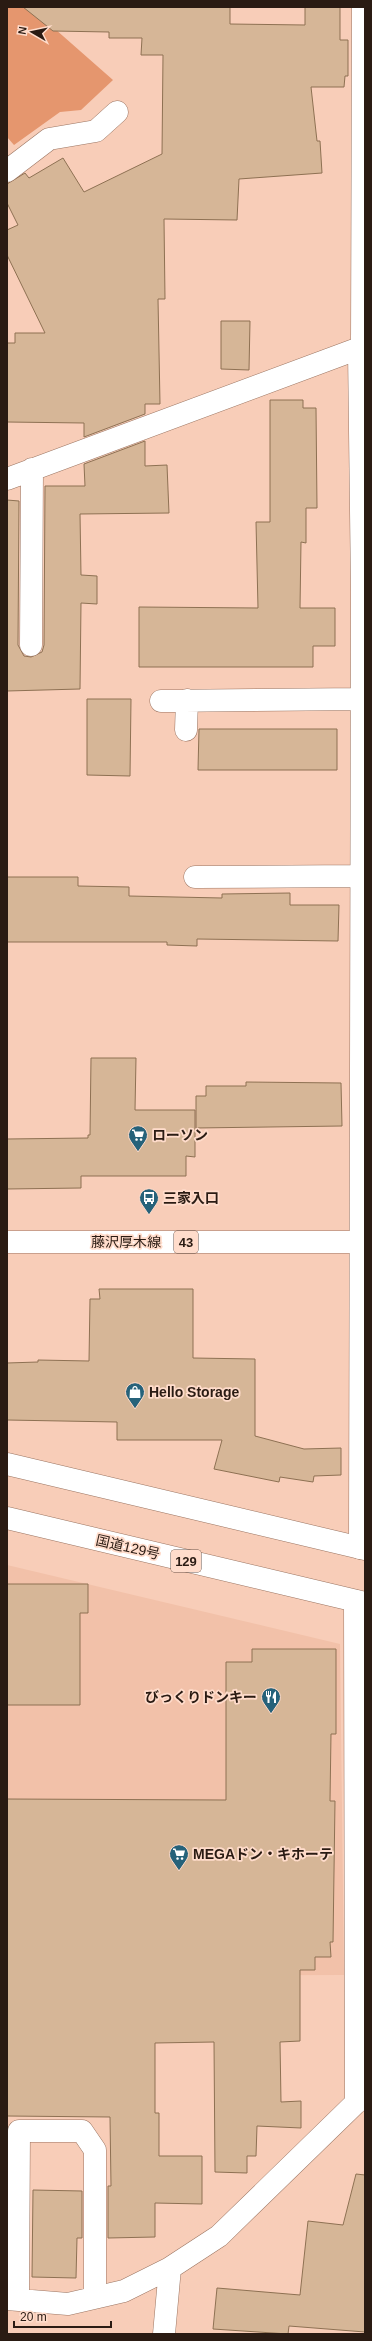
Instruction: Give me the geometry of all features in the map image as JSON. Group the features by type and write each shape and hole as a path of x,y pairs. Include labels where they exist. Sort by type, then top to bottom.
{"main road":[{"path":"7,1464 363,1548 360,876 363,591 363,7"},
{"path":"7,171 48,139 96,131 117,112"},
{"path":"7,479 347,351 362,348"},
{"path":"31,645 32,470"},
{"path":"161,701 361,699"},
{"path":"186,730 187,700"},
{"path":"195,877 360,876"},
{"name":"藤沢厚木線","path":"7,1242 362,1242"},
{"name":"国道129号","path":"7,1518 360,1602"},
{"path":"95,2298 95,2150 82,2131 19,2131 13,2300 68,2304 95,2298 124,2291 170,2268 218,2236 361,2098 360,1602"},
{"path":"164,2334 170,2268"}],"shaded area":[{"path":"7,7 30,7 113,80 81,110 60,112 14,145 7,137"},
{"path":"7,1565 340,1644 344,1975 7,1976"}],"building":[{"path":"23,7 230,7 230,24 305,25 305,7 340,7 340,40 348,40 348,76 345,76 344,87 311,87 317,141 320,141 322,173 239,179 237,220 164,219 165,299 158,299 160,404 145,404 145,414 84,437 84,423 7,422 7,343 15,343 15,333 45,333 7,255 7,230 18,225 7,203 7,184 25,173 29,178 63,158 84,192 162,154 163,55 141,55 142,38 109,38 109,32 53,31"},
{"path":"221,321 250,321 249,370 221,369"},
{"path":"270,400 303,400 303,408 316,408 317,508 306,508 306,543 301,542 300,608 335,608 335,646 313,646 313,667 139,667 139,607 258,608 256,522 270,522"},
{"path":"145,441 145,466 167,465 169,513 80,514 81,575 97,576 97,604 81,603 80,689 7,691 7,500 19,501 18,645 24,656 31,657 42,652 44,645 45,486 85,486 84,464"},
{"path":"87,699 131,699 130,776 87,775"},
{"path":"199,729 337,729 337,770 198,770"},
{"path":"7,877 78,877 78,886 129,887 129,896 222,898 222,894 290,893 290,905 339,905 338,941 197,939 197,946 167,945 167,942 7,942"},
{"path":"91,1058 136,1058 135,1110 195,1110 195,1157 186,1156 186,1176 81,1176 81,1188 7,1189 7,1139 88,1138 88,1135 90,1135"},
{"path":"246,1082 341,1083 342,1126 196,1128 196,1096 206,1096 206,1086 246,1086"},
{"path":"99,1289 193,1289 193,1358 255,1359 255,1436 304,1449 341,1448 341,1475 314,1476 313,1482 280,1477 279,1482 214,1469 222,1440 117,1440 117,1422 7,1420 7,1363 38,1362 38,1360 89,1361 90,1299 100,1299"},
{"path":"7,1584 88,1584 88,1613 80,1613 80,1705 7,1705"},
{"path":"252,1649 336,1649 336,1734 331,1734 330,1801 335,1801 333,1942 330,1942 331,1957 315,1957 315,1970 300,1970 300,2041 280,2042 281,2102 301,2101 301,2128 257,2126 256,2156 247,2156 247,2173 215,2172 214,2042 155,2043 155,2113 159,2113 159,2156 202,2156 202,2204 155,2203 155,2237 108,2238 108,2186 111,2186 110,2117 7,2116 7,1799 226,1800 226,1662 252,1662"},
{"path":"356,2174 365,2175 365,2332 289,2326 288,2334 213,2329 217,2288 300,2295 308,2221 343,2225"},
{"path":"33,2190 82,2191 82,2238 77,2238 76,2278 32,2277"}],"place":[{"name":"ローソン","path":"138,1152"},
{"name":"三家入口","path":"149,1215"},
{"name":"Hello Storage","path":"135,1409"},
{"name":"びっくりドンキー","path":"271,1714"},
{"name":"MEGAドン・キホーテ","path":"179,1871"}]}
